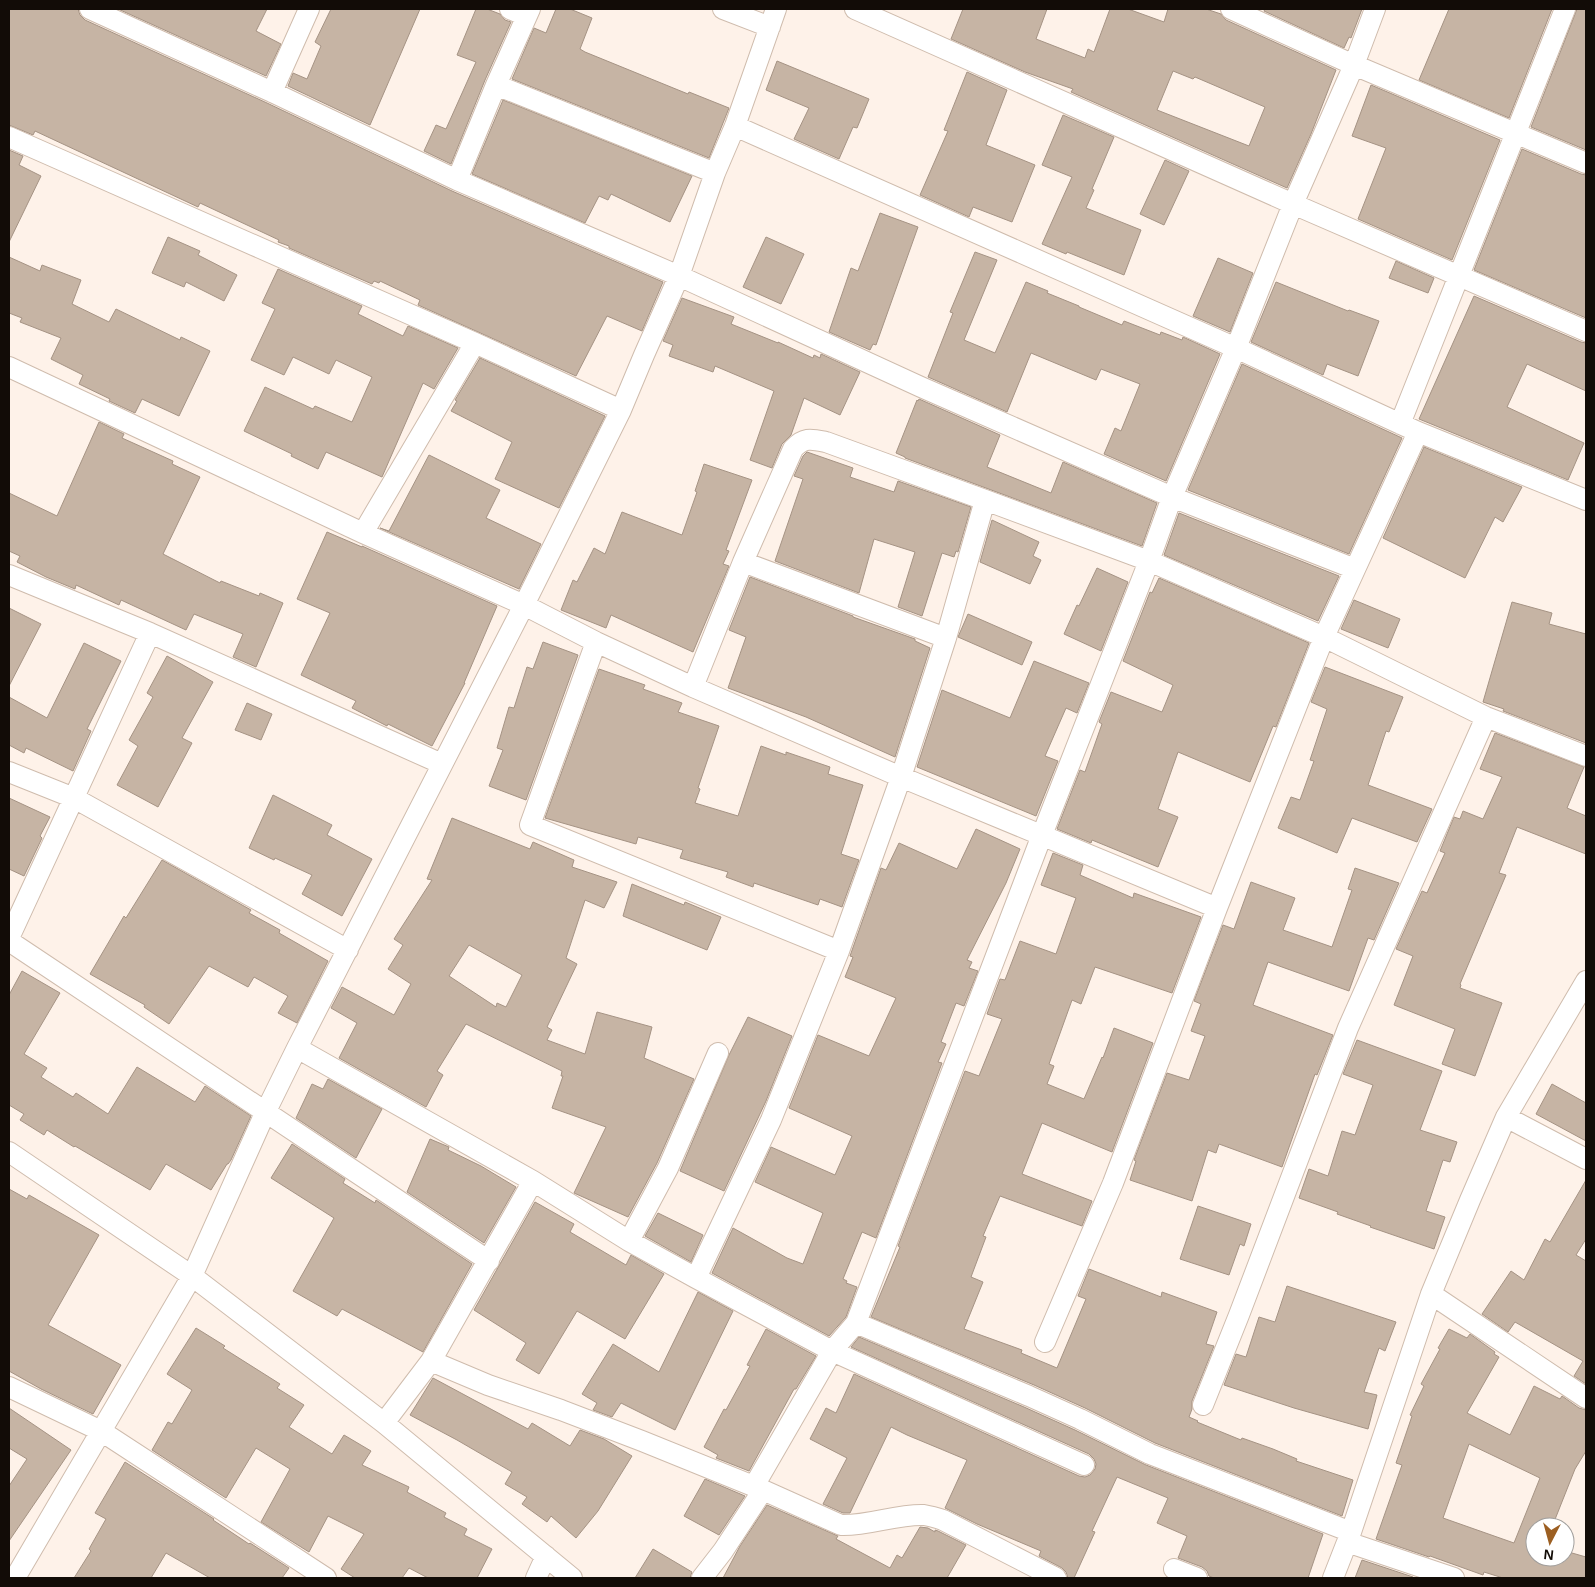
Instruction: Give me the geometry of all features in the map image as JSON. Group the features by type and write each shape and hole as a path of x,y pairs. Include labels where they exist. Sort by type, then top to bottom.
{"street":[{"path":"90,9 272,92 457,180 679,276 922,387 1172,497 1355,569"},
{"path":"272,92 309,9"},
{"path":"15,1570 101,1431 192,1276 266,1111 297,1048 524,605 621,410 679,276 773,18 723,9"},
{"path":"855,9 1293,204 1586,331"},
{"path":"1231,9 1354,65 1586,163"},
{"path":"702,1578 723,1551 832,1351 856,1323 1172,497 1236,348 1293,204 1354,65 1375,9"},
{"path":"1045,1342 1113,1183 1217,908 1324,637 1355,569 1409,428 1460,276 1565,9"},
{"path":"457,180 496,85 522,11"},
{"path":"496,85 715,173"},
{"path":"735,126 1236,348 1409,428 1586,500"},
{"path":"9,137 475,342 621,410"},
{"path":"364,533 475,342"},
{"path":"9,367 364,533 524,605 596,642 693,687 901,777 1217,908"},
{"path":"693,687 743,562 793,449 800,442 812,439 826,442 1149,561 1324,637 1486,717 1586,756"},
{"path":"696,1278 771,1120 839,951 901,777 946,638 985,500"},
{"path":"743,562 946,638"},
{"path":"9,575 150,633 442,764"},
{"path":"150,633 9,939 489,1261"},
{"path":"596,642 530,825 839,951"},
{"path":"1203,1405 1348,1028 1486,717"},
{"path":"9,772 74,798 348,950"},
{"path":"1333,1578 1349,1537 1431,1294 1506,1117 1586,981"},
{"path":"297,1048 533,1182 629,1241 832,1351 1084,1466"},
{"path":"629,1241 668,1168 718,1052"},
{"path":"1506,1117 1586,1160"},
{"path":"9,1152 192,1276 384,1423 572,1578"},
{"path":"384,1423 431,1360 533,1182"},
{"path":"1431,1294 1586,1398"},
{"path":"856,1323 1030,1396 1150,1454 1349,1537 1454,1578"},
{"path":"431,1360 488,1385 642,1440 758,1488 841,1526 853,1526 908,1515 926,1515 943,1520 1056,1578"},
{"path":"9,1387 101,1431 314,1575"},
{"path":"536,1578 546,1556"},
{"path":"1174,1569 1197,1578"}],"building":[{"path":"9,9 78,9 80,15 85,20 267,103 452,191 663,282 642,331 607,316 576,376 418,305 420,300 380,281 379,283 374,281 372,284 289,248 289,246 278,242 279,240 200,203 198,207 35,131 33,135 9,125"},
{"path":"118,9 267,9 256,31 281,44 266,76"},
{"path":"331,9 420,9 370,125 288,86 293,73 307,79 321,46 315,42"},
{"path":"476,9 487,9 500,14 505,20 511,22 451,164 424,151 436,125 446,129 476,62 457,55"},
{"path":"556,9 570,9 592,18 580,49 585,52 688,94 689,92 729,108 709,158 512,79 534,28 546,33"},
{"path":"963,9 1047,9 1036,39 1085,58 1088,49 1094,52 1110,9 1128,9 1164,22 1168,9 1206,9 1221,14 1226,20 1336,70 1287,188 1071,92 1073,89 1025,72 951,39","holes":["1173,71 1193,79 1195,77 1265,107 1249,146 1157,110"]},
{"path":"1265,9 1362,9 1351,38 1349,37 1344,48 1264,11"},
{"path":"1449,9 1552,9 1509,118 1419,80"},
{"path":"1577,9 1586,9 1586,150 1531,127"},
{"path":"777,61 869,99 857,128 853,127 839,159 794,139 809,108 766,90"},
{"path":"967,72 1007,90 986,145 1035,165 1012,222 973,207 969,217 920,195 948,131 944,130"},
{"path":"1371,85 1500,140 1452,260 1358,219 1386,148 1352,136"},
{"path":"503,100 692,176 670,222 611,194 608,200 599,196 585,223 472,174"},
{"path":"1063,115 1114,137 1086,208 1141,230 1124,275 1042,244 1072,177 1042,165"},
{"path":"1522,149 1586,175 1586,318 1474,270"},
{"path":"9,150 23,156 19,165 41,176 9,242"},
{"path":"1165,160 1189,171 1164,225 1140,214"},
{"path":"880,213 918,227 876,345 873,344 870,350 829,332 851,268 858,271"},
{"path":"168,237 200,251 198,255 237,275 224,301 186,282 184,287 152,273"},
{"path":"766,237 804,254 781,304 743,287"},
{"path":"975,252 997,260 964,340 995,353 1026,282 1122,325 1124,321 1160,335 1161,332 1182,340 1183,337 1220,354 1166,481 1104,454 1115,428 1121,431 1140,384 1101,369 1096,380 1031,353 1007,412 928,377 953,313 950,312"},
{"path":"9,257 40,271 42,265 81,280 72,304 109,322 116,309 180,340 181,337 210,351 179,416 142,399 135,413 79,384 83,375 51,359 61,338 20,322 22,318 9,313"},
{"path":"1218,258 1253,273 1230,332 1193,316"},
{"path":"1396,261 1434,278 1428,293 1389,278"},
{"path":"278,269 362,306 358,314 403,336 408,326 458,348 434,389 423,383 382,477 326,452 318,469 244,431 265,387 313,409 315,406 352,422 372,377 336,360 329,374 293,357 284,375 251,360 275,309 262,303"},
{"path":"1276,282 1348,311 1379,321 1358,376 1327,364 1323,375 1251,342"},
{"path":"1474,296 1586,343 1586,391 1527,364 1507,407 1584,443 1568,480 1419,419"},
{"path":"682,298 734,317 731,324 813,358 814,355 820,358 821,354 860,372 840,415 804,398 791,435 782,444 772,468 750,460 774,391 715,366 713,372 669,356 673,345 663,341"},
{"path":"480,358 605,416 559,508 495,479 512,442 451,411 457,401 455,400"},
{"path":"1242,364 1402,438 1349,554 1188,490"},
{"path":"919,399 1000,435 987,467 1051,493 1063,462 1157,503 1142,546 896,453"},
{"path":"99,422 124,434 122,438 173,461 172,464 200,477 163,554 220,583 221,581 259,596 260,593 283,603 256,667 233,657 243,634 194,614 186,630 121,600 119,605 76,585 75,589 46,577 17,562 20,556 9,551 9,493 57,516"},
{"path":"1424,447 1522,487 1503,522 1495,517 1465,578 1383,538"},
{"path":"807,452 853,468 850,477 894,492 898,481 971,507 958,552 956,551 954,557 942,553 922,616 898,607 915,552 874,539 859,593 775,561 803,479 794,476 803,456"},
{"path":"429,455 500,490 486,518 541,544 519,589 380,528 389,531"},
{"path":"704,464 752,480 726,550 729,551 723,564 729,566 693,652 611,615 606,628 561,610 573,580 577,582 594,548 605,554 622,512 682,535 697,492 695,491"},
{"path":"1179,513 1339,576 1318,621 1164,555"},
{"path":"992,520 1039,542 1033,556 1041,560 1030,584 980,562"},
{"path":"327,532 497,606 465,683 432,746 352,708 356,701 301,675 330,613 297,599"},
{"path":"1097,568 1128,582 1101,651 1064,634"},
{"path":"750,577 915,639 915,641 930,648 895,757 806,717 728,688 746,637 729,630"},
{"path":"1159,578 1309,643 1276,727 1273,726 1250,782 1178,752 1158,809 1178,817 1158,867 1092,840 1091,843 1057,829 1080,770 1085,772 1102,724 1099,722 1111,692 1162,712 1173,685 1123,661 1150,592 1152,593"},
{"path":"1354,600 1400,619 1388,648 1341,629"},
{"path":"1512,602 1552,613 1549,624 1586,634 1586,743 1483,702"},
{"path":"9,608 41,624 9,686"},
{"path":"968,614 1032,642 1022,665 958,637"},
{"path":"543,642 578,655 526,800 489,786 503,750 497,748 509,707 514,708 527,667 533,669"},
{"path":"84,643 121,661 87,729 91,731 73,771 26,748 24,753 9,745 9,697 47,718"},
{"path":"167,656 213,682 182,738 192,743 158,807 117,785 138,746 129,740 153,697 147,693"},
{"path":"1034,661 1089,683 1077,713 1066,708 1045,756 1058,761 1036,816 917,767 942,690 1010,718"},
{"path":"1325,667 1403,697 1389,732 1386,731 1368,785 1432,809 1417,842 1352,818 1337,853 1278,828 1291,797 1300,800 1314,761 1310,760 1327,709 1311,702"},
{"path":"599,669 645,685 643,689 682,703 678,712 719,726 698,788 700,789 695,803 738,816 761,746 786,755 786,752 830,767 828,774 863,785 841,854 859,860 842,907 820,899 818,905 754,883 753,887 726,877 728,872 680,858 683,850 638,837 636,844 545,818"},
{"path":"247,703 272,714 261,740 235,730"},
{"path":"1495,733 1584,767 1567,808 1586,816 1586,854 1517,827 1499,873 1506,875 1460,984 1460,988 1502,1003 1475,1076 1442,1064 1455,1029 1394,1005 1413,956 1396,949 1422,891 1427,893 1445,853 1440,851 1454,817 1460,819 1463,811 1483,819 1502,777 1480,769"},
{"path":"273,795 332,825 327,835 372,859 342,916 302,894 312,875 249,848"},
{"path":"9,798 50,817 24,876 9,869"},
{"path":"452,818 530,849 533,842 574,860 572,867 617,882 604,908 585,900 566,958 577,964 547,1027 552,1030 547,1040 585,1054 597,1012 652,1027 644,1058 694,1079 657,1163 628,1217 574,1193 606,1127 552,1108 563,1076 561,1076 562,1071 466,1024 437,1071 443,1075 426,1107 339,1058 357,1023 331,1008 342,987 394,1015 411,984 388,969 403,945 394,939 432,880 427,879","holes":["469,945 522,975 506,1007 497,1003 496,1007 449,976"]},
{"path":"976,829 1020,849 1006,883 967,960 972,962 969,968 978,971 964,1006 956,1003 941,1042 946,1044 938,1062 942,1063 876,1238 862,1232 843,1279 847,1281 846,1283 857,1287 846,1317 829,1336 712,1273 733,1228 787,1258 803,1264 823,1213 755,1182 771,1147 835,1175 852,1136 789,1108 818,1035 869,1056 896,998 845,977 853,957 850,956 881,868 886,870 899,843 957,869"},
{"path":"1053,853 1083,865 1080,875 1133,898 1134,893 1201,917 1172,993 1095,967 1081,1004 1072,1000 1049,1064 1054,1066 1047,1084 1084,1099 1103,1058 1114,1028 1153,1043 1112,1152 1042,1123 1022,1174 1092,1201 1082,1226 1000,1196 983,1236 986,1237 971,1277 983,1282 964,1329 1022,1350 1021,1353 1057,1368 1086,1299 1078,1296 1089,1269 1161,1297 1162,1292 1217,1312 1206,1344 1214,1346 1192,1401 1189,1417 1241,1440 1242,1438 1273,1449 1297,1459 1296,1461 1353,1480 1342,1516 1155,1443 1034,1385 871,1317 900,1247 898,1246 965,1071 979,1076 1002,1019 987,1014 1000,979 1005,980 1020,941 1056,954 1076,898 1041,885"},
{"path":"162,860 251,910 249,913 280,930 279,933 328,961 297,1023 278,1013 288,996 254,977 248,987 209,966 169,1024 144,1007 145,1005 90,974 124,916 126,918"},
{"path":"1355,868 1399,883 1374,940 1368,938 1349,991 1268,962 1253,1005 1333,1035 1317,1075 1315,1074 1282,1167 1219,1144 1216,1153 1208,1150 1192,1201 1130,1180 1136,1161 1134,1160 1167,1073 1189,1080 1205,1036 1191,1031 1201,1004 1194,1001 1223,925 1234,929 1251,882 1295,898 1283,930 1332,947 1352,890 1348,889"},
{"path":"632,884 684,905 685,902 721,917 707,950 623,916"},
{"path":"22,971 60,993 24,1054 47,1068 41,1077 73,1097 76,1093 108,1114 137,1067 195,1102 205,1086 251,1116 231,1160 211,1190 166,1164 150,1190 47,1130 44,1135 20,1120 24,1114 9,1105 9,995"},
{"path":"748,1017 792,1036 766,1101 724,1191 680,1171 729,1055"},
{"path":"1357,1040 1442,1071 1420,1130 1457,1142 1450,1162 1443,1160 1426,1211 1445,1217 1434,1249 1370,1227 1337,1214 1338,1212 1299,1198 1309,1169 1328,1176 1342,1131 1355,1135 1373,1085 1343,1074"},
{"path":"328,1079 382,1109 356,1158 296,1118 312,1084 323,1089"},
{"path":"1552,1084 1586,1103 1586,1141 1536,1114"},
{"path":"430,1139 449,1147 448,1150 481,1166 516,1187 484,1243 407,1192"},
{"path":"292,1144 345,1179 343,1183 375,1203 376,1200 472,1264 423,1352 342,1309 337,1316 293,1291 334,1218 271,1178"},
{"path":"1586,1180 1586,1239 1576,1255 1586,1261 1586,1384 1574,1376 1583,1361 1515,1322 1508,1332 1482,1314 1511,1271 1524,1280 1545,1239 1550,1242"},
{"path":"9,1189 27,1199 29,1195 99,1235 48,1325 121,1365 93,1414 9,1371"},
{"path":"535,1202 574,1224 570,1232 626,1265 631,1255 664,1274 625,1339 577,1311 539,1374 516,1360 526,1343 474,1310"},
{"path":"1198,1206 1251,1224 1244,1246 1240,1244 1229,1275 1180,1259"},
{"path":"658,1213 703,1235 691,1262 645,1236"},
{"path":"1287,1286 1396,1322 1385,1351 1379,1348 1364,1392 1377,1395 1368,1429 1294,1408 1224,1385 1236,1354 1246,1357 1259,1317 1275,1322"},
{"path":"698,1292 733,1311 675,1430 621,1403 612,1417 593,1410 597,1403 582,1394 613,1344 659,1372"},
{"path":"196,1328 225,1346 223,1348 280,1384 277,1388 304,1405 289,1427 332,1454 344,1435 371,1451 362,1465 409,1487 407,1492 446,1513 444,1517 467,1529 464,1535 492,1549 477,1578 428,1578 409,1568 402,1578 355,1578 341,1569 364,1534 328,1516 309,1552 261,1522 290,1469 256,1448 226,1498 152,1450 168,1422 172,1424 192,1390 167,1374"},
{"path":"766,1329 816,1356 796,1389 794,1389 749,1471 716,1458 718,1455 704,1447 750,1366 747,1365"},
{"path":"1449,1329 1467,1338 1470,1334 1495,1352 1494,1354 1499,1357 1467,1413 1510,1435 1534,1386 1560,1399 1562,1396 1579,1408 1586,1410 1586,1451 1575,1469 1556,1517 1525,1517 1525,1567 1575,1567 1575,1554 1586,1557 1586,1578 1503,1578 1484,1572 1483,1575 1376,1539 1402,1465 1396,1463 1412,1416 1410,1415 1424,1386 1421,1384 1440,1349 1438,1348","holes":["1469,1444 1540,1478 1514,1543 1443,1518"]},
{"path":"859,1337 1024,1407 1146,1465 1323,1534 1308,1578 1214,1578 1209,1576 1202,1567 1178,1558 1187,1536 1157,1523 1168,1498 1117,1477 1092,1531 1095,1532 1074,1578 1068,1578 1062,1568 1039,1556 1041,1551 977,1524 945,1508 967,1460 891,1427 850,1513 843,1513 823,1504 847,1458 810,1439 826,1408 836,1413 854,1374 1079,1476 1085,1477 1090,1475 1095,1469 1094,1459 1089,1454 851,1347"},
{"path":"433,1378 528,1429 532,1423 570,1446 580,1430 604,1439 632,1456 598,1511 576,1538 551,1516 547,1522 522,1504 527,1497 505,1484 512,1472 410,1415"},
{"path":"9,1408 71,1450 9,1541 9,1486 27,1459 9,1448"},
{"path":"125,1462 214,1519 249,1544 289,1568 282,1578 210,1578 166,1553 151,1578 74,1578 91,1551 89,1549 106,1519 95,1513"},
{"path":"705,1479 745,1496 719,1535 684,1516"},
{"path":"767,1505 838,1536 836,1539 890,1568 897,1555 902,1558 920,1527 928,1528 935,1532 935,1530 938,1531 966,1545 947,1578 723,1578 740,1546"},
{"path":"653,1549 692,1572 690,1578 635,1578"},
{"path":"1362,1560 1413,1577 1413,1578 1355,1578"}]}
